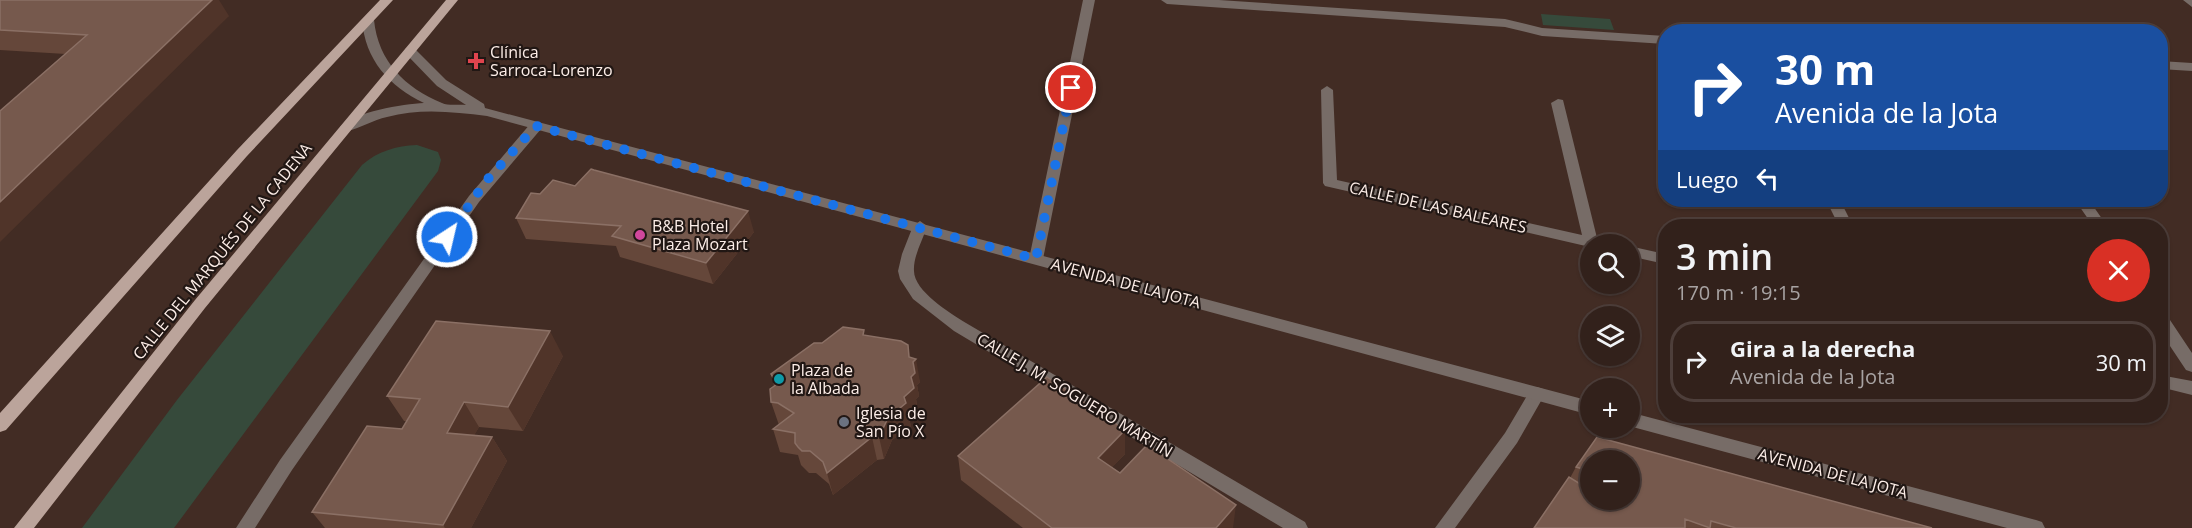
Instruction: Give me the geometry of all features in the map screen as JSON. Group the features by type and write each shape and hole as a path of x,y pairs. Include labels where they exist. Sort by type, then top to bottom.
{"main road":[{"path":"0,425 235,161 387,0"},
{"name":"CALLE DEL MARQUÉS DE LA CADENA","path":"23,528 200,304 452,0"}],"street":[{"path":"1036,259 1089,0"},
{"path":"1167,0 1505,23 1542,32 1658,40"},
{"name":"AVENIDA DE LA JOTA","path":"368,20 368,38 377,57 391,75 405,87 438,105"},
{"name":"AVENIDA DE LA JOTA","path":"410,51 422,66 451,92 487,112"},
{"path":"2168,66 2192,67"},
{"name":"CALLE DE LAS BALEARES","path":"1327,90 1330,183 1580,239"},
{"path":"1558,103 1594,234"},
{"name":"AVENIDA DE LA JOTA","path":"347,127 385,111 438,105 487,112 920,226 1580,405"},
{"path":"245,528 286,465 474,199 536,126"},
{"name":"CALLE J. M. SOGUERO MARTÍN","path":"920,226 906,273 911,285 939,312 960,327 1299,528"},
{"path":"1640,253 1658,257"},
{"path":"2168,330 2192,366"},
{"path":"2168,383 2192,388"},
{"path":"1444,528 1511,438 1537,394"},
{"name":"AVENIDA DE LA JOTA","path":"1640,422 2036,528"}],"green space":[{"path":"1541,14 1610,19 1614,30 1543,25"},
{"path":"417,145 438,152 441,160 438,171 174,528 82,528 177,400 362,165 388,150"}],"building":[{"path":"0,0 212,0 0,202 0,111 87,35 0,30"},
{"path":"591,169 748,211 706,263 612,236 621,226 516,218 531,193 540,194 553,180 575,186"},
{"path":"436,321 550,331 508,407 464,402 447,433 492,437 443,525 312,512 367,426 402,429 420,399 387,396"},
{"name":"Iglesia de San Pío X","path":"843,327 864,330 863,335 901,341 908,345 909,357 916,359 913,362 915,373 911,377 914,388 904,397 906,403 888,418 879,437 872,437 827,473 823,462 810,451 802,451 798,447 795,443 795,433 773,429 794,413 778,403 771,402 770,389 777,384 771,374 814,343 822,343"},
{"path":"1047,377 1125,430 1098,458 1120,473 1147,445 1236,505 1216,528 1052,528 958,456"},
{"path":"1596,438 1601,438 1932,528 1736,528 1711,521 1710,528 1685,519 1685,528 1534,528 1569,477 1580,484 1580,510 1640,510 1640,450 1588,450"}],"place":[{"name":"Clínica Sarroca-Lorenzo","path":"476,61"},
{"name":"B&B Hotel Plaza Mozart","path":"640,235"},
{"name":"Plaza de la Albada","path":"779,379"},
{"name":"Iglesia de San Pío X","path":"844,422"}],"route":[{"path":"447,237 487,180 536,126 1036,259 1071,88"}]}
